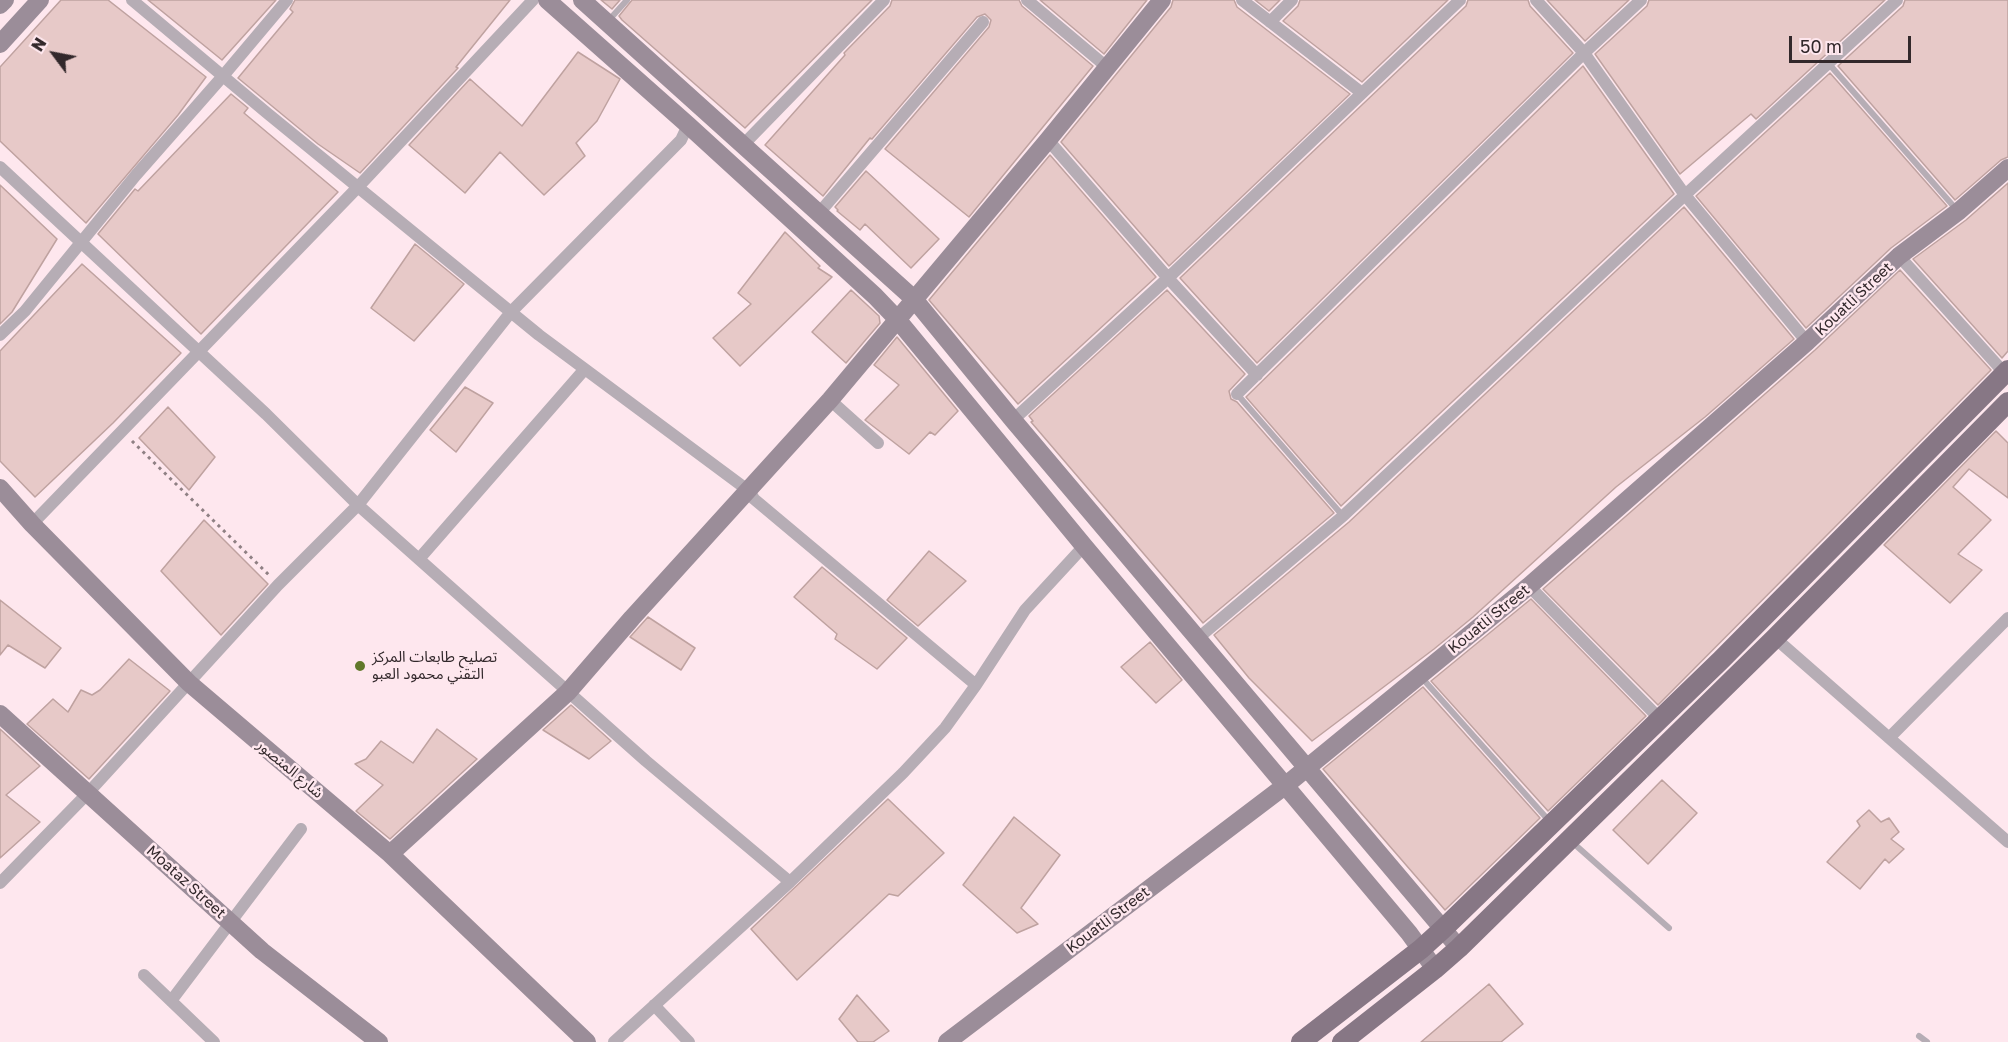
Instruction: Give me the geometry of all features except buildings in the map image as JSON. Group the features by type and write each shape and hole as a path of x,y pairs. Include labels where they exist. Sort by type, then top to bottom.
{"main road":[{"path":"1301,1042 1421,949 1443,929 1738,643 2007,373"},
{"path":"1342,1042 1459,948 1775,638 2008,402"}],"street":[{"path":"0,6 5,0"},
{"path":"0,44 40,0"},
{"path":"132,0 511,312 584,370 749,491 754,500 976,685"},
{"path":"0,335 25,310 136,175 287,0"},
{"path":"32,524 358,187 533,0"},
{"path":"547,0 688,125 875,296 897,319 1084,546 1286,785 1435,969"},
{"path":"582,0 914,299 1013,420 1459,948"},
{"path":"743,145 884,0"},
{"path":"1027,0 1108,68"},
{"path":"390,854 568,692 830,400 1108,68 1162,0"},
{"path":"1242,0 1362,93"},
{"path":"1270,22 1292,0"},
{"path":"1013,420 1168,278 1460,0"},
{"path":"1536,0 1584,53 1685,195 1808,342"},
{"path":"1237,394 1584,53 1641,0"},
{"path":"1197,639 1343,516 1897,0"},
{"path":"819,213 983,22"},
{"path":"0,883 88,793 278,585 357,505 511,312 681,140 688,125"},
{"path":"1048,140 1168,278 1257,375"},
{"path":"0,166 266,414 357,505 646,761 790,882"},
{"name":"Kouatli Street","path":"947,1042 1286,785 1529,585 1808,342 1899,256 1959,211 2008,168"},
{"path":"1899,256 2007,373"},
{"path":"419,559 584,370"},
{"path":"830,400 878,443"},
{"name":"شارع المنصور","path":"0,488 32,524 189,683 390,854 587,1042"},
{"path":"614,1042 790,882 903,773 945,728 1025,610 1084,546"},
{"path":"1529,585 1660,719"},
{"path":"1889,738 2008,618"},
{"path":"1775,638 2008,842"},
{"name":"Moataz Street","path":"0,715 262,951 379,1042"},
{"path":"171,1001 301,829"},
{"path":"144,975 212,1041"},
{"path":"654,1005 689,1042"}],"lane":[{"path":"606,22 627,0"},
{"path":"1829,64 1959,211"},
{"path":"1237,394 1343,516"},
{"path":"1419,675 1552,824"},
{"path":"1570,840 1669,928"},
{"path":"1919,1036 1926,1042"}],"path":[{"path":"123,432 278,585"}],"place":[{"name":"تصليح طابعات المركز التقني محمود العبو","path":"360,666"}]}
